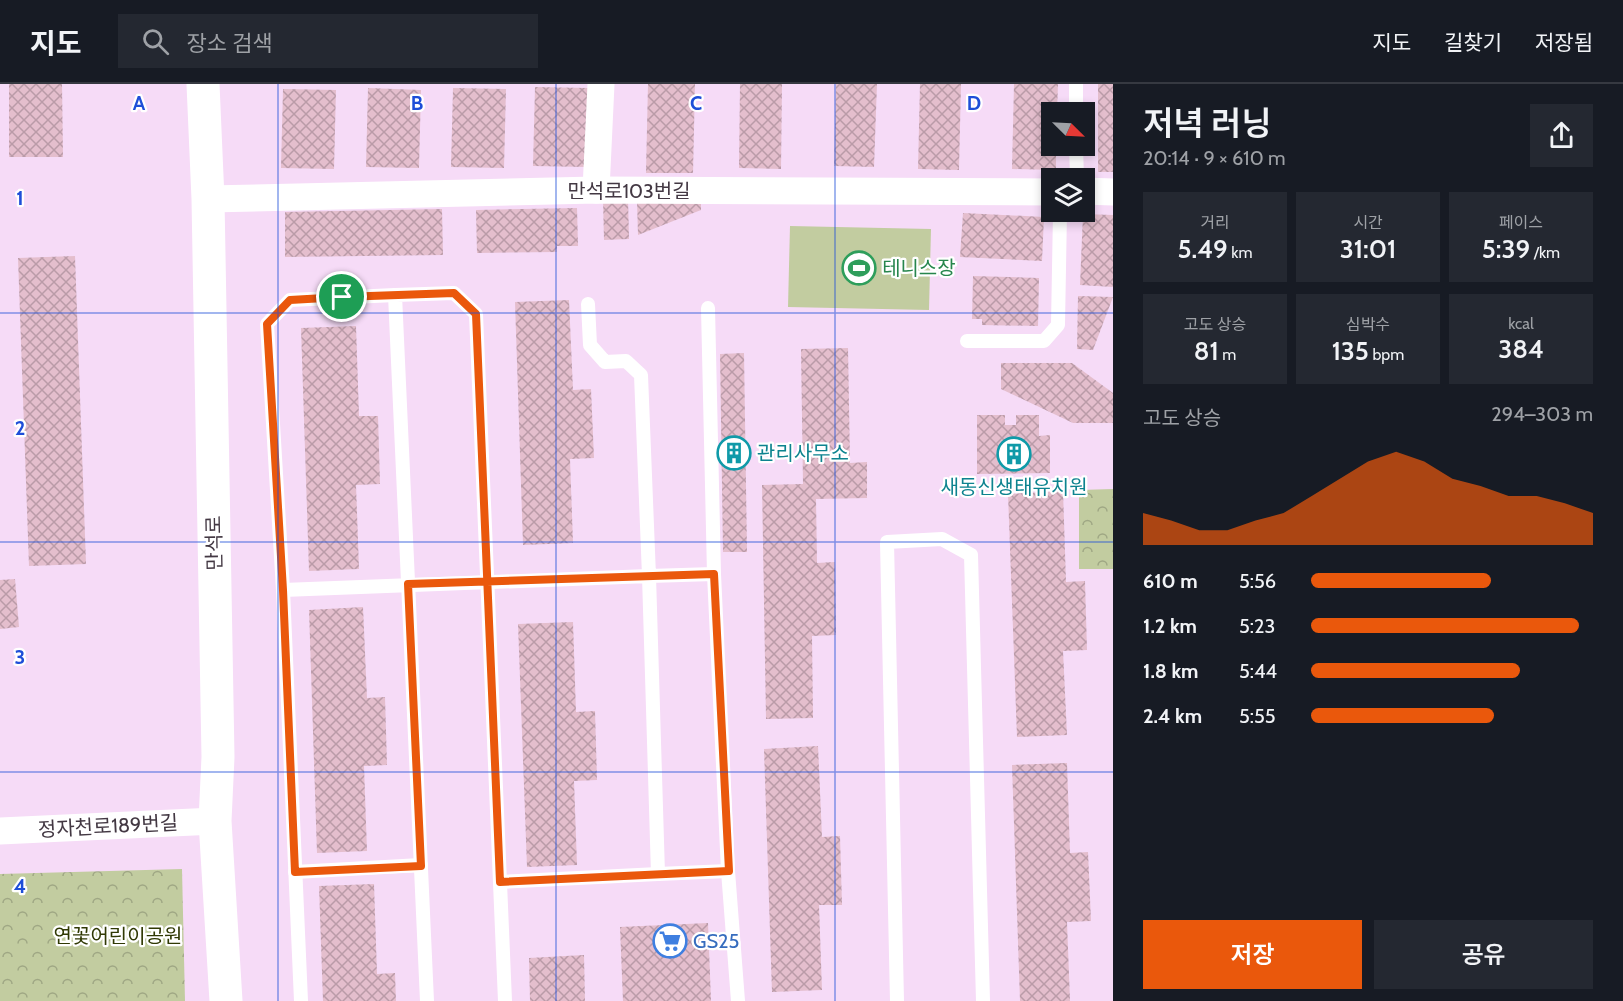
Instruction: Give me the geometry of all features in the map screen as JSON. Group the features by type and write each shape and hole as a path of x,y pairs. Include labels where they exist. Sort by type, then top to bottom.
{"main road":[{"name":"만석로","path":"203,84 208,199 218,757 215,821 226,1001"}],"street":[{"path":"596,190 601,84"},
{"name":"만석로103번길","path":"208,199 596,190 1041,192"},
{"path":"1095,191 1113,192"},
{"name":"정자천로189번길","path":"0,831 215,821"}],"lane":[{"path":"1076,84 1076,102"},
{"path":"967,341 1044,340 1058,325 1060,222"},
{"path":"301,1001 283,590 267,324 290,300 454,293 476,314 505,1001"},
{"path":"394,295 427,1001"},
{"path":"588,304 590,345 605,362 626,361 641,375 658,874"},
{"path":"708,308 714,574 738,1001"},
{"path":"897,1001 887,543 942,539 971,555 983,1001"},
{"path":"283,590 714,574"},
{"path":"295,872 421,866"},
{"path":"500,882 729,871"}],"green space":[{"name":"테니스장","path":"790,226 931,229 929,310 788,307"},
{"path":"1113,489 1113,569 1079,569 1079,490"},
{"name":"연꽃어린이공원","path":"182,869 185,1001 0,1001 0,874"}],"building":[{"path":"9,84 62,84 63,157 9,157"},
{"path":"648,84 695,84 693,173 646,173"},
{"path":"740,84 782,84 781,169 739,168"},
{"path":"836,84 877,84 874,167 834,166"},
{"path":"920,84 961,84 959,170 918,169"},
{"path":"1014,84 1058,84 1057,102 1041,102 1041,156 1056,156 1056,168 1012,169"},
{"path":"1098,84 1113,84 1113,172 1098,172"},
{"path":"535,87 588,88 586,167 533,166"},
{"path":"368,88 421,90 419,168 366,167"},
{"path":"453,88 506,89 504,168 451,167"},
{"path":"283,89 336,90 334,169 281,168"},
{"path":"628,198 629,239 604,240 603,199"},
{"path":"701,199 701,210 638,235 637,201"},
{"path":"577,208 578,246 557,246 557,252 477,253 476,210"},
{"path":"442,209 443,255 285,257 285,212"},
{"path":"963,213 1041,217 1041,222 1044,222 1042,261 960,257"},
{"path":"1095,214 1113,215 1113,287 1080,285 1083,222 1095,222"},
{"path":"75,256 86,564 29,566 18,258"},
{"path":"973,276 1039,278 1038,326 982,325 982,319 972,319"},
{"path":"1078,296 1113,297 1093,350 1077,349"},
{"path":"569,300 573,390 591,389 594,458 570,459 573,543 523,545 515,302"},
{"path":"356,326 359,416 378,416 380,484 356,485 359,569 309,571 301,328"},
{"path":"848,348 850,463 867,462 867,498 816,499 817,563 835,562 836,635 812,636 813,718 766,719 762,485 803,484 801,349"},
{"name":"관리사무소","path":"744,353 747,552 723,552 720,354"},
{"path":"1001,363 1072,363 1113,393 1113,423 1073,423 1001,389"},
{"name":"새동신생태유치원","path":"977,415 1005,415 1005,425 1016,425 1016,415 1039,415 1039,436 1050,435 1050,473 977,474"},
{"path":"1063,491 1066,582 1085,581 1087,650 1063,651 1067,735 1017,737 1008,494"},
{"path":"15,579 19,627 0,629 0,580"},
{"path":"363,607 367,698 385,697 387,765 364,766 367,851 317,853 309,610"},
{"path":"573,622 576,712 595,711 597,780 574,781 577,865 527,867 518,624"},
{"path":"818,746 822,837 840,836 842,905 819,905 822,990 772,992 764,749"},
{"path":"1067,763 1070,853 1088,852 1091,921 1067,922 1070,1001 1020,1001 1012,765"},
{"path":"374,884 377,974 395,973 396,1001 323,1001 319,886"},
{"path":"708,923 711,1001 623,1001 620,927"},
{"path":"584,955 585,1001 530,1001 529,958"}],"place":[{"name":"테니스장","path":"859,268"},
{"name":"관리사무소","path":"734,453"},
{"name":"새동신생태유치원","path":"1014,454"},
{"name":"GS25","path":"670,941"}],"route":[{"path":"342,297 290,300 267,324 283,590 295,872 421,866 408,584 487,581 714,574 729,871 500,882 491,656 487,581 476,314 454,293 342,297"}]}
